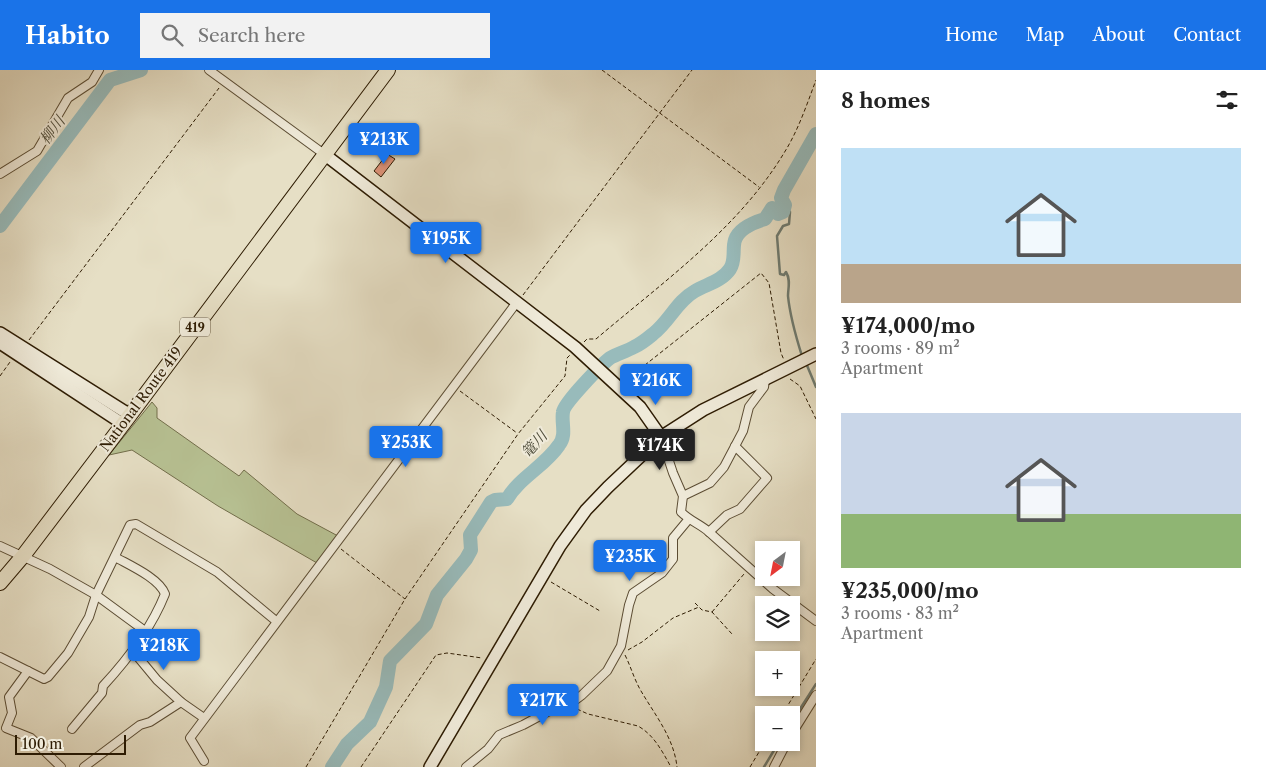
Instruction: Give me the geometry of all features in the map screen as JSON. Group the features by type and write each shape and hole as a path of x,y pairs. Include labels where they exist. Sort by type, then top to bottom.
{"highway":[{"name":"National Route 419","path":"0,583 23,556 126,420 388,70"}],"street":[{"path":"0,174 37,150 48,135 68,98 92,82 99,70"},
{"path":"210,71 324,154 517,302 579,351 622,390 644,412 662,437 672,473 683,496 681,512 688,520 700,524 773,589 816,621"},
{"path":"204,761 190,738 517,302"},
{"path":"0,333 126,420"},
{"path":"0,343 126,420"},
{"path":"430,767 560,546 586,510 627,468 662,437 727,397 812,357"},
{"path":"683,496 710,483 724,467 746,421 747,412 764,387 765,380"},
{"path":"709,532 727,515 740,509 767,478 735,446"},
{"path":"466,767 478,758 499,735 505,731 517,728 539,715 570,704 607,671 621,646 633,593 662,574 673,560 673,538 688,520"},
{"path":"0,657 28,672 44,678 48,677 68,653 89,617 96,595 130,524 136,524 217,572 276,621"},
{"path":"0,546 23,556 96,595 145,631"},
{"path":"72,729 102,693 103,686 143,638 145,631 162,603 164,591 141,571 114,557"},
{"path":"133,651 157,680 181,702 204,718"},
{"path":"28,672 9,697 12,713 6,728 31,738 61,767"},
{"path":"800,721 816,695"},
{"path":"84,767 140,725 150,722 181,702"},
{"path":"774,767 782,751"}],"path":[{"path":"602,70 760,188"},
{"path":"517,302 692,70"},
{"path":"306,767 405,599 518,434 565,376 567,358 579,351 587,339 596,339 723,231 760,188 785,152 816,80"},
{"path":"22,348 224,81"},
{"path":"622,390 638,381 640,369 761,273 769,282 781,353 786,370 800,386 816,419"},
{"path":"454,386 518,434"},
{"path":"335,544 405,599"},
{"path":"712,612 750,568"},
{"path":"542,576 600,611"},
{"path":"695,603 702,610 712,612 732,634"},
{"path":"677,767 675,753 667,734 636,681 623,650 642,642 673,618 699,607"},
{"path":"361,767 436,655 447,653 492,660"},
{"path":"787,706 816,659"},
{"path":"570,704 588,714 638,726 646,730 658,745 671,767"},
{"path":"750,767 760,751"}],"green space":[{"path":"152,402 157,408 157,418 239,476 244,470 297,514 338,536 317,563 218,506 132,450 109,455"}],"building":[{"path":"387,154 395,159 381,177 374,171"}],"waterway":[{"name":"柳川","path":"0,226 110,80 141,70"},
{"name":"篭川","path":"332,767 347,744 370,722 386,687 390,661 426,624 437,595 471,550 470,535 491,502 507,499 512,491 553,452 563,437 563,412 565,407 599,368 610,358 644,341 664,324 689,295 727,273 733,262 735,240 740,232 752,224 765,219 772,208 778,214 783,212 785,205 781,198 784,190 816,134"},
{"path":"785,205 790,212 789,224 783,226 777,236 780,274 784,275 786,272 788,278 790,311 802,356"},
{"path":"806,363 816,387"},
{"path":"800,709 816,684"},
{"path":"764,767 774,751"}]}
